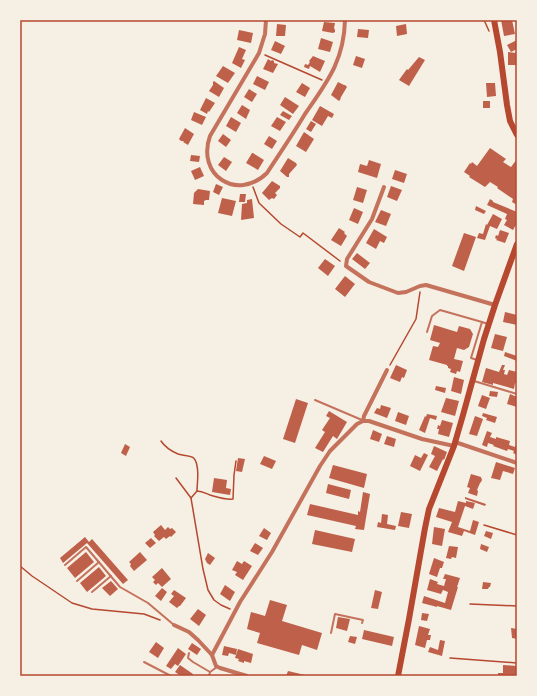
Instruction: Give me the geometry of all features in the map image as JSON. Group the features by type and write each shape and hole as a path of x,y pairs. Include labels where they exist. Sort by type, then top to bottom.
{"main road":[{"path":"494,20 507,106 510,121 517,135"},
{"path":"398,676 427,518 454,444 473,381 486,323 495,305 517,244"}],"street":[{"path":"266,20 265,34 259,53 210,136 207,150 210,167 218,178 231,184 244,185 253,183 267,173 326,83 338,60 343,42 345,20"},
{"path":"384,187 372,219 347,259 346,266 369,282 398,293 406,292 426,285 495,305"},
{"path":"363,421 364,416 387,370"},
{"path":"212,655 240,602 272,552 320,466 330,451 357,424 363,421 369,421 422,439 454,444 517,463"},
{"path":"174,625 189,632 198,640 212,655 218,667 247,676"}],"lane":[{"path":"427,332 432,316 440,310 486,323"},
{"path":"473,381 517,394"},
{"path":"315,400 363,421"},
{"path":"65,565 86,548 120,587 148,603 174,625"},
{"path":"77,581 99,562"},
{"path":"92,592 111,576"},
{"path":"331,633 335,614 363,620 362,624"},
{"path":"189,653 188,658 210,672"},
{"path":"144,662 171,676"},
{"path":"209,676 210,672 218,667"}],"path":[{"path":"259,53 326,83"},
{"path":"253,183 259,203 272,216 300,237 303,233 346,266"},
{"path":"387,370 416,319 423,285"},
{"path":"161,441 164,447 178,454 193,457 196,460 198,467 197,491 191,498"},
{"path":"197,491 228,500 233,499 236,461"},
{"path":"176,478 191,498 202,569 208,590 214,600 235,611"},
{"path":"484,525 517,536"},
{"path":"20,566 72,603 92,609 144,614 163,621"},
{"path":"470,604 517,606"},
{"path":"450,658 517,663"}],"building":[{"path":"501,20 512,20 515,34 504,36"},
{"path":"324,22 335,23 335,32 322,31"},
{"path":"277,24 286,25 285,36 276,36"},
{"path":"406,24 407,34 397,36 396,26"},
{"path":"358,29 369,30 368,38 357,37"},
{"path":"239,30 253,33 251,43 237,40"},
{"path":"321,38 333,42 330,52 318,49"},
{"path":"517,40 517,49 511,52 507,45"},
{"path":"275,41 285,46 281,54 271,50"},
{"path":"239,47 246,50 242,59 245,60 241,68 232,63"},
{"path":"508,52 516,53 516,65 508,65"},
{"path":"313,56 325,61 320,72 310,66 309,69 304,67 305,64 308,65"},
{"path":"356,56 365,59 362,68 353,65"},
{"path":"419,57 425,60 409,86 399,80"},
{"path":"268,59 278,64 273,73 263,69"},
{"path":"223,66 235,73 228,83 216,76"},
{"path":"257,76 269,82 265,90 253,84"},
{"path":"214,81 224,88 219,97 209,91"},
{"path":"338,82 347,87 339,101 331,95"},
{"path":"302,83 310,88 305,97 296,92"},
{"path":"486,83 495,83 496,96 487,97"},
{"path":"249,89 257,94 252,102 244,97"},
{"path":"285,97 299,106 293,114 280,105"},
{"path":"206,98 215,103 207,114 200,110"},
{"path":"483,101 490,101 490,108 483,108"},
{"path":"242,105 250,110 246,119 237,113"},
{"path":"320,106 334,114 332,118 328,116 322,126 312,120"},
{"path":"283,111 292,116 289,120 280,115"},
{"path":"194,112 206,117 202,125 191,120"},
{"path":"231,117 241,123 236,132 226,126"},
{"path":"277,117 286,122 280,131 271,126"},
{"path":"311,121 316,124 311,132 306,129"},
{"path":"185,128 194,134 188,145 179,139"},
{"path":"304,132 314,139 306,152 296,146"},
{"path":"223,134 231,140 226,147 218,141"},
{"path":"269,136 277,141 272,149 264,144"},
{"path":"490,148 506,159 503,162 511,167 517,159 517,205 512,202 513,199 490,182 485,187 464,172 472,162 477,166"},
{"path":"252,153 264,160 258,170 246,163"},
{"path":"191,155 200,156 199,162 190,161"},
{"path":"224,157 232,162 226,171 218,165"},
{"path":"288,158 297,165 289,174 289,177 287,177 280,171"},
{"path":"369,160 381,164 377,178 358,172 360,164 367,166"},
{"path":"200,167 204,176 195,180 191,171"},
{"path":"395,170 407,174 404,183 392,179"},
{"path":"272,181 280,186 280,188 275,193 277,195 274,199 272,198 269,200 262,193"},
{"path":"216,184 223,187 219,195 213,192"},
{"path":"391,186 402,190 397,201 387,197"},
{"path":"357,187 367,190 363,203 353,200"},
{"path":"198,189 210,191 209,200 204,201 204,205 193,204 194,193"},
{"path":"240,194 246,194 245,202 239,202"},
{"path":"222,198 236,201 232,216 218,213"},
{"path":"252,199 254,218 241,220 242,204 247,203 247,200"},
{"path":"490,199 493,202 517,212 517,223 513,230 504,225 507,220 505,219 507,214 487,205"},
{"path":"476,206 486,211 484,214 475,210"},
{"path":"354,208 363,212 358,224 349,220"},
{"path":"381,210 391,214 386,226 375,222"},
{"path":"493,214 502,219 497,229 490,226 485,240 477,238 479,233 483,234 486,224 487,225"},
{"path":"339,228 345,232 344,233 347,236 341,246 331,240"},
{"path":"374,229 387,237 384,243 380,241 376,249 366,243"},
{"path":"500,230 509,233 505,243 496,240 497,239 495,238 496,235 498,236"},
{"path":"464,233 476,237 464,271 452,266"},
{"path":"357,253 370,263 365,269 352,259"},
{"path":"325,259 335,266 328,276 318,268"},
{"path":"345,276 355,284 345,297 335,289"},
{"path":"505,312 517,315 517,325 503,322"},
{"path":"434,325 457,332 459,326 470,329 473,334 469,347 464,350 457,348 454,359 463,361 460,372 457,371 456,374 450,372 451,369 448,368 447,365 429,360 433,346 438,347 440,343 430,340"},
{"path":"495,334 507,337 503,351 491,348"},
{"path":"505,352 517,356 517,361 504,356"},
{"path":"396,365 407,370 404,378 402,377 400,382 390,378"},
{"path":"502,365 505,365 503,370 505,370 504,374 507,375 509,370 517,372 517,384 515,383 514,389 493,383 493,385 482,382 486,368 499,372"},
{"path":"454,377 464,380 461,394 451,391"},
{"path":"436,386 446,388 445,393 435,390"},
{"path":"490,391 498,392 497,397 489,396"},
{"path":"510,394 517,397 517,407 507,404"},
{"path":"482,395 490,398 486,409 478,406"},
{"path":"446,398 459,401 455,416 441,412"},
{"path":"296,399 308,403 295,443 283,439"},
{"path":"381,405 391,408 387,418 374,413 377,408 380,409"},
{"path":"329,411 347,422 337,439 333,436 323,452 315,448 325,432 322,430 330,418 326,416"},
{"path":"398,412 409,416 406,425 395,421"},
{"path":"483,413 497,417 495,423 486,420 487,418 482,416"},
{"path":"427,414 437,416 436,420 430,418 425,433 419,430"},
{"path":"475,416 483,419 477,436 469,434"},
{"path":"442,420 453,423 449,437 438,434 438,425 440,426"},
{"path":"373,430 382,434 379,442 370,439"},
{"path":"487,431 492,433 490,437 510,441 509,445 515,447 517,442 517,455 513,453 514,451 508,449 507,451 488,443 487,447 482,445"},
{"path":"387,436 396,439 394,447 384,444"},
{"path":"125,444 130,447 126,456 121,453"},
{"path":"434,446 447,452 437,471 429,467 435,456 431,454"},
{"path":"424,453 428,455 420,471 410,466 415,455 421,458"},
{"path":"264,456 276,461 272,469 260,464"},
{"path":"238,458 245,459 242,472 236,471"},
{"path":"496,462 515,468 513,474 503,471 500,480 491,478"},
{"path":"333,465 367,474 364,488 329,478"},
{"path":"471,474 481,477 482,480 477,490 477,496 468,493 470,488 467,487"},
{"path":"214,478 227,480 226,488 231,489 230,495 212,492"},
{"path":"328,484 351,490 349,499 326,493"},
{"path":"363,492 370,494 364,530 355,529 356,526 307,515 310,504 358,515 358,511 360,512"},
{"path":"465,497 486,504 485,506 465,499"},
{"path":"458,501 475,503 473,509 465,506 458,527 470,531 473,520 479,522 475,535 464,531 462,536 448,532 452,522 436,517 439,508 455,512"},
{"path":"401,512 412,514 409,528 398,526"},
{"path":"382,514 388,515 387,524 396,526 395,530 377,527 378,522 381,523"},
{"path":"161,525 165,530 168,527 170,529 172,528 176,532 171,537 170,536 166,539 164,537 159,541 154,536 155,535 153,532"},
{"path":"434,527 445,529 442,546 432,544"},
{"path":"264,528 271,533 267,540 259,536"},
{"path":"315,530 355,539 352,552 312,544"},
{"path":"486,531 493,533 491,539 484,536"},
{"path":"85,537 89,542 92,539 128,580 123,584 87,543 63,563 60,558"},
{"path":"151,538 156,543 150,548 145,543"},
{"path":"255,543 263,548 258,555 250,551"},
{"path":"481,544 489,547 487,552 480,549"},
{"path":"449,546 458,547 456,558 446,558"},
{"path":"86,552 94,562 75,578 67,568"},
{"path":"140,552 147,560 134,571 129,562"},
{"path":"208,553 215,558 210,565 205,559"},
{"path":"434,558 444,562 437,577 429,574"},
{"path":"237,561 242,564 244,561 252,566 243,580 235,575 237,572 232,570"},
{"path":"99,567 106,576 87,592 80,583"},
{"path":"162,568 171,579 162,587 158,583 156,585 153,582 155,580 152,577"},
{"path":"445,574 460,578 451,610 422,603 424,596 445,603 448,592 443,590 441,594 427,590 430,579 438,582 437,584 444,586 446,579 443,579"},
{"path":"111,581 118,589 110,596 102,588"},
{"path":"483,582 491,583 488,589 482,589"},
{"path":"225,585 235,592 230,601 220,594"},
{"path":"162,588 167,592 161,601 155,596"},
{"path":"174,590 186,598 177,608 169,602 174,596 171,594"},
{"path":"375,590 382,592 378,609 371,608"},
{"path":"270,600 287,605 282,621 322,633 317,650 302,645 299,655 257,643 260,633 247,629 251,612 265,616"},
{"path":"198,609 206,615 199,626 190,619"},
{"path":"422,613 429,614 427,621 421,620"},
{"path":"338,617 350,619 347,631 336,628"},
{"path":"419,626 430,629 428,635 431,635 430,640 427,640 425,648 415,645"},
{"path":"511,628 517,629 517,639 512,638"},
{"path":"364,630 394,637 392,646 362,639"},
{"path":"350,636 357,637 355,644 348,642"},
{"path":"440,640 445,641 442,656 428,652 430,647 438,650"},
{"path":"156,642 164,648 158,658 149,652"},
{"path":"192,643 201,649 197,655 188,649"},
{"path":"224,646 237,649 236,655 229,653 228,656 222,655"},
{"path":"178,648 186,654 178,666 175,664 171,669 166,666"},
{"path":"238,649 253,654 251,663 244,661 244,663 235,658"},
{"path":"180,665 193,674 192,676 181,676 175,672"},
{"path":"503,665 517,666 517,676 498,676 498,673 503,673"},
{"path":"288,671 305,675 305,676 286,676"}]}
